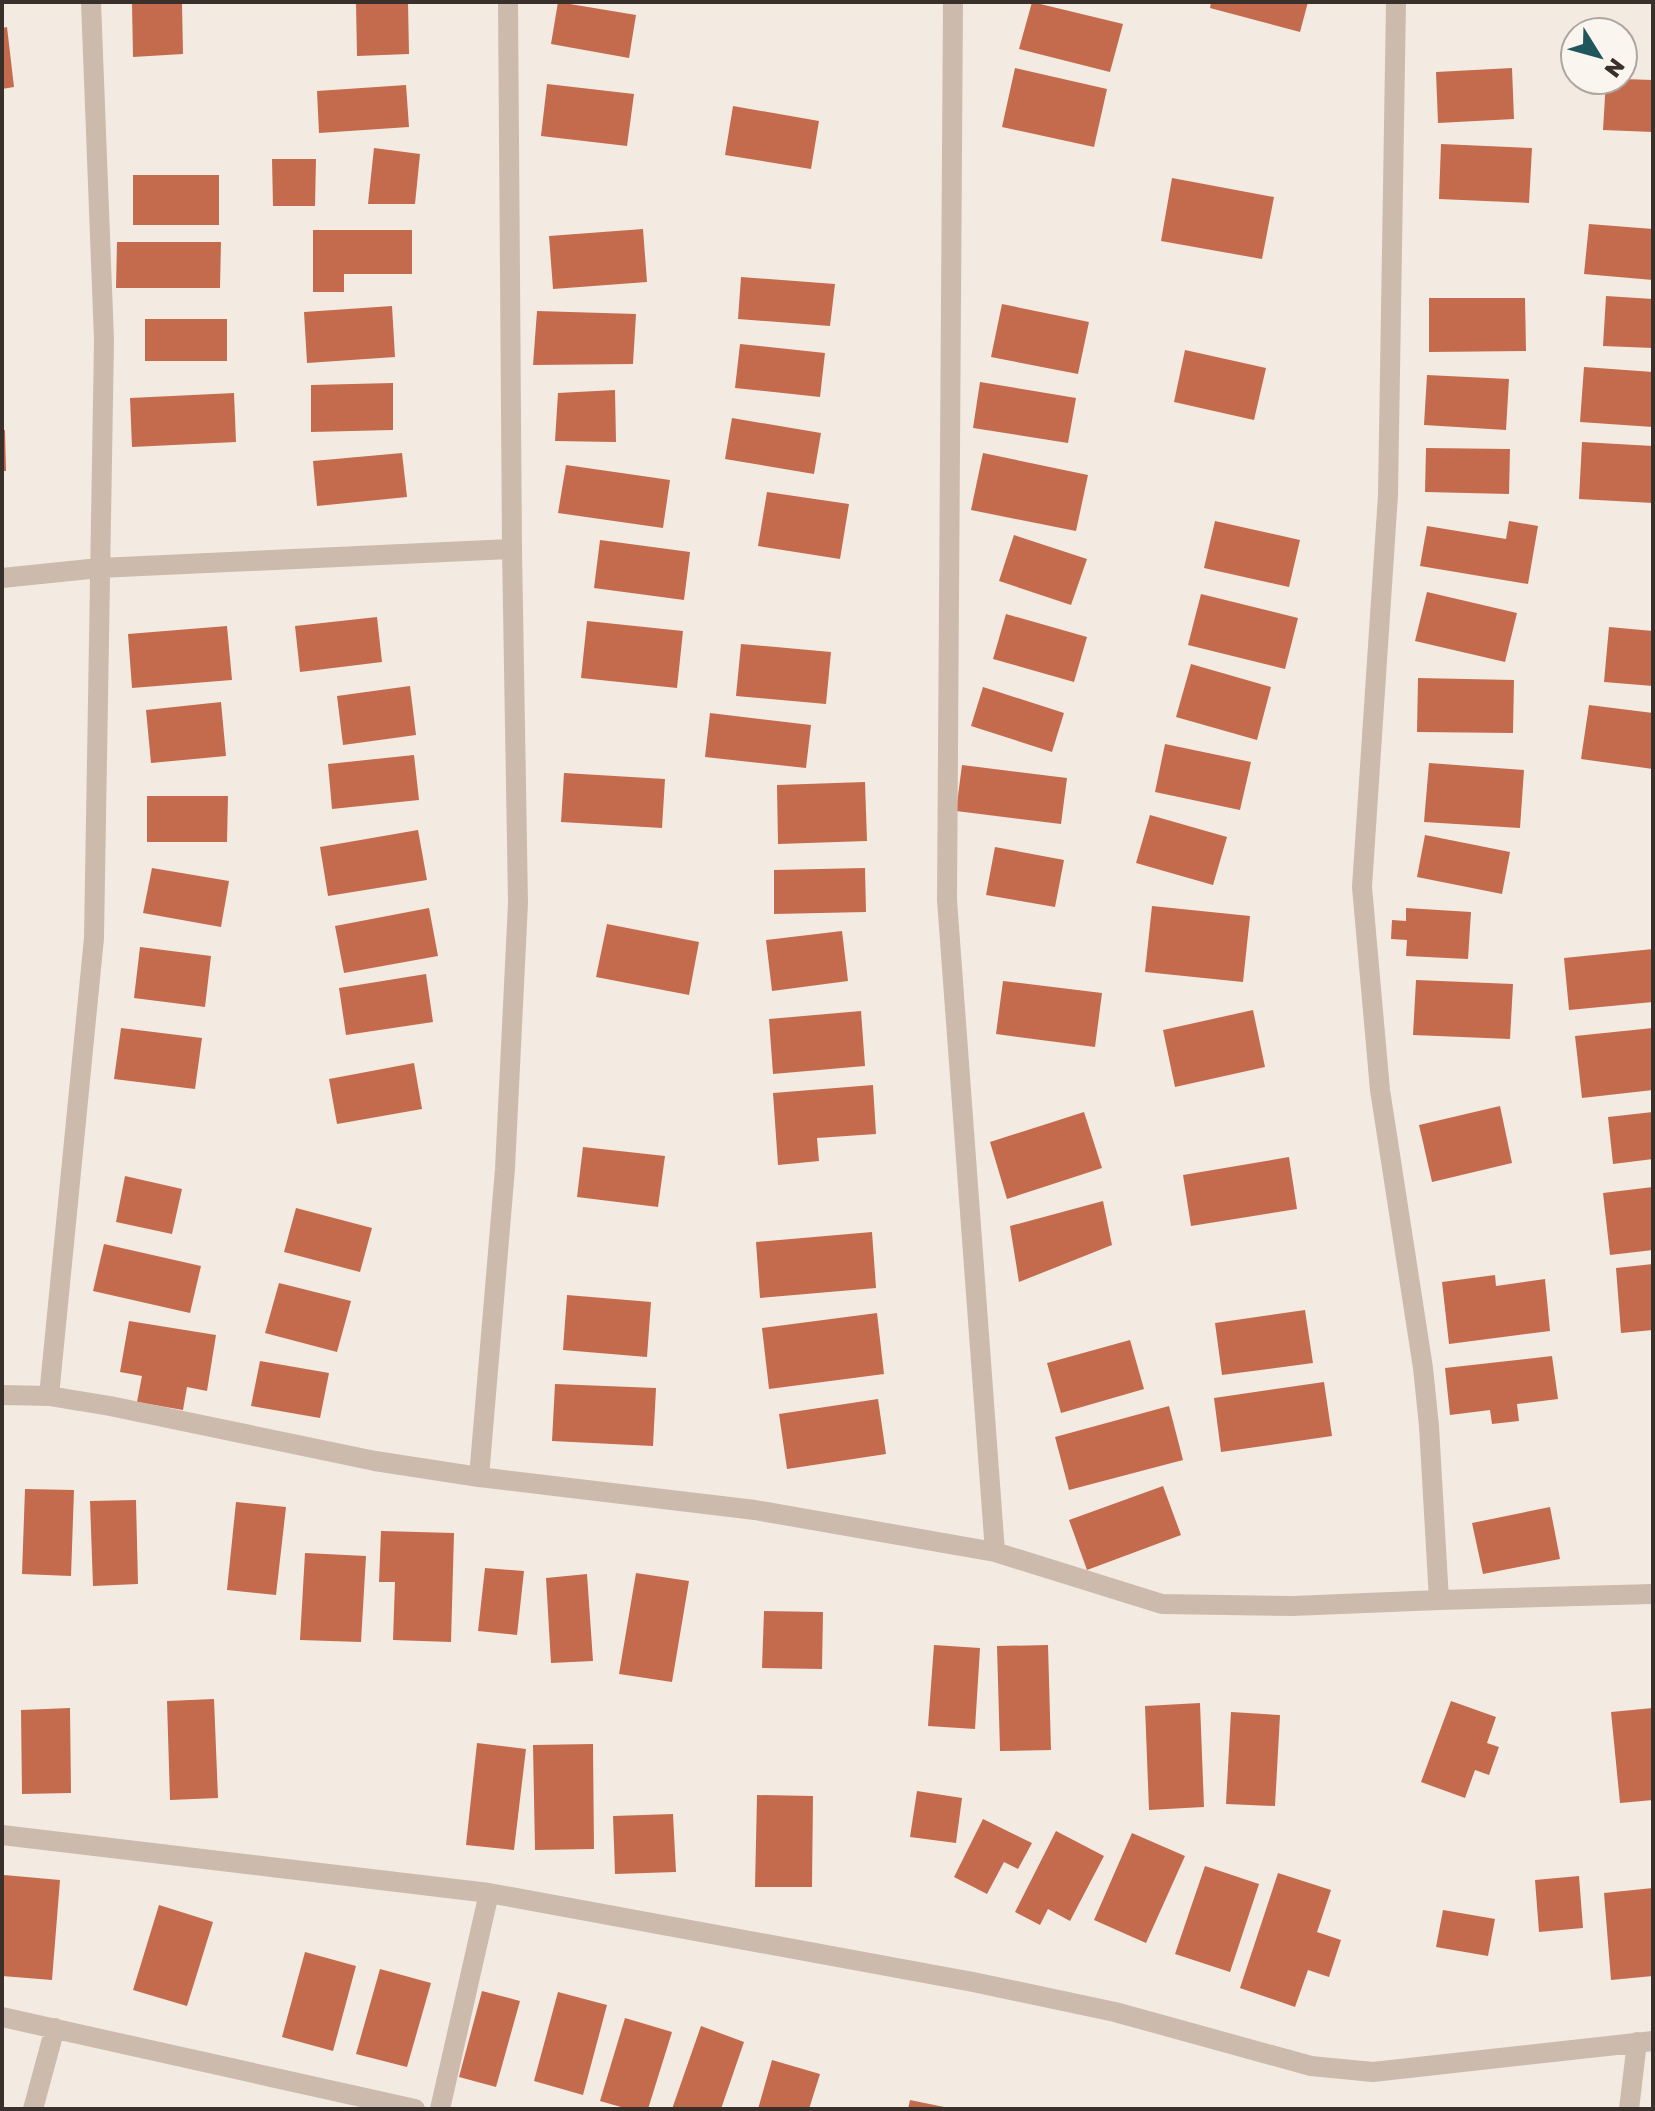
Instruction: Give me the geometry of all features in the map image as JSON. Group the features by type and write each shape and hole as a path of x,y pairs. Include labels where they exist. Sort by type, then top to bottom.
{"street":[{"path":"49,1396 94,938 104,340 91,2"},
{"path":"479,1477 505,1169 518,903 508,2"},
{"path":"953,2 947,900 995,1552"},
{"path":"1396,2 1388,495 1362,887 1380,1090 1414,1304 1429,1426 1439,1600"},
{"path":"2,578 99,568 512,549"},
{"path":"2,1395 49,1396 110,1406 375,1461 479,1477 755,1510 995,1552 1162,1604 1293,1606 1653,1594"},
{"path":"2,1835 489,1893 905,1972 973,1982 1101,2009 1311,2066 1373,2072 1645,2041 1629,2109"},
{"path":"440,2109 489,1893"},
{"path":"2,2017 415,2109"},
{"path":"33,2109 55,2028"}],"building":[{"path":"408,2 409,54 357,56 356,3"},
{"path":"558,2 636,15 629,58 551,44"},
{"path":"1032,2 1123,24 1110,72 1019,49"},
{"path":"1211,2 1308,2 1300,32 1210,8"},
{"path":"182,3 183,54 133,57 132,4"},
{"path":"7,27 14,87 2,89 2,28"},
{"path":"1015,68 1107,89 1094,147 1002,127"},
{"path":"1512,68 1514,119 1438,123 1436,72"},
{"path":"1639,80 1653,80 1653,132 1603,130 1605,96 1639,96"},
{"path":"547,84 634,94 627,146 541,136"},
{"path":"406,85 409,127 319,133 317,91"},
{"path":"733,106 819,121 811,169 725,155"},
{"path":"1441,144 1532,148 1529,203 1439,199"},
{"path":"374,148 420,154 415,204 368,204"},
{"path":"272,159 316,159 315,206 273,206"},
{"path":"133,175 219,175 219,225 133,225"},
{"path":"1172,178 1274,197 1262,259 1161,241"},
{"path":"1589,224 1653,229 1653,280 1584,274"},
{"path":"643,229 647,282 553,289 549,236"},
{"path":"313,230 412,230 412,274 344,274 344,292 313,292"},
{"path":"117,242 221,242 220,288 116,288"},
{"path":"741,277 835,284 830,326 738,319"},
{"path":"1606,296 1653,299 1653,348 1603,346"},
{"path":"1429,298 1525,298 1526,351 1429,352"},
{"path":"1002,304 1089,322 1078,374 991,357"},
{"path":"392,306 395,357 307,363 304,312"},
{"path":"537,311 636,314 633,364 533,365"},
{"path":"145,319 227,319 227,361 145,361"},
{"path":"740,344 825,353 820,397 735,388"},
{"path":"1185,350 1266,368 1254,420 1174,402"},
{"path":"1584,367 1653,372 1653,427 1580,422"},
{"path":"1427,375 1509,379 1506,430 1424,425"},
{"path":"980,382 1076,398 1068,443 973,428"},
{"path":"393,383 393,430 311,432 311,385"},
{"path":"615,390 616,442 555,441 558,393"},
{"path":"234,393 236,442 132,447 130,398"},
{"path":"732,418 821,433 814,474 725,459"},
{"path":"2,430 5,430 6,471 2,471"},
{"path":"1582,442 1653,446 1653,503 1579,499"},
{"path":"1426,448 1510,449 1509,494 1425,492"},
{"path":"402,453 407,497 317,506 313,461"},
{"path":"983,453 1088,475 1076,531 971,510"},
{"path":"566,465 670,480 663,528 558,513"},
{"path":"767,492 849,504 840,559 758,546"},
{"path":"1215,521 1300,540 1289,587 1204,568"},
{"path":"1509,521 1538,526 1528,584 1420,566 1427,526 1506,539"},
{"path":"1014,535 1087,559 1071,605 999,581"},
{"path":"600,540 690,552 684,600 594,588"},
{"path":"1427,592 1517,613 1505,662 1415,641"},
{"path":"1201,594 1298,618 1285,669 1188,645"},
{"path":"1006,614 1087,637 1074,682 993,659"},
{"path":"377,617 382,662 300,672 295,626"},
{"path":"587,621 683,631 677,688 581,678"},
{"path":"227,626 232,680 132,688 128,634"},
{"path":"1609,627 1653,631 1653,686 1604,682"},
{"path":"741,644 831,652 826,704 736,696"},
{"path":"1191,664 1271,687 1257,740 1176,717"},
{"path":"1418,678 1514,680 1513,733 1417,732"},
{"path":"410,686 416,735 343,745 337,696"},
{"path":"983,687 1064,713 1052,752 971,726"},
{"path":"221,702 226,756 151,763 146,710"},
{"path":"1589,705 1653,713 1653,769 1581,759"},
{"path":"710,713 811,725 806,768 705,757"},
{"path":"1165,744 1251,762 1240,810 1155,792"},
{"path":"414,755 419,800 332,809 328,764"},
{"path":"1429,763 1524,770 1520,828 1424,822"},
{"path":"962,765 1067,778 1061,824 956,811"},
{"path":"564,773 665,779 662,828 561,822"},
{"path":"865,782 867,841 778,844 777,785"},
{"path":"147,796 228,796 227,842 147,842"},
{"path":"1150,815 1227,837 1213,885 1136,863"},
{"path":"418,830 427,880 328,896 320,847"},
{"path":"1425,835 1510,852 1502,894 1417,877"},
{"path":"995,847 1064,860 1055,907 986,895"},
{"path":"152,868 229,881 221,927 143,913"},
{"path":"865,868 866,912 774,914 774,870"},
{"path":"1152,906 1250,916 1243,982 1145,972"},
{"path":"429,908 438,956 344,973 335,926"},
{"path":"1406,908 1471,912 1468,959 1406,956 1407,940 1391,939 1392,920 1406,921"},
{"path":"607,924 699,942 689,995 596,977"},
{"path":"842,931 848,981 772,991 766,940"},
{"path":"140,947 211,956 205,1007 134,998"},
{"path":"1653,949 1653,1002 1569,1010 1564,958"},
{"path":"426,974 433,1022 346,1035 339,988"},
{"path":"1416,980 1513,984 1510,1039 1413,1035"},
{"path":"1003,981 1102,993 1095,1047 996,1034"},
{"path":"1253,1010 1265,1067 1175,1087 1163,1030"},
{"path":"861,1011 865,1066 773,1074 769,1019"},
{"path":"121,1028 202,1038 195,1089 114,1079"},
{"path":"1653,1028 1653,1090 1582,1098 1575,1036"},
{"path":"414,1063 422,1109 337,1124 329,1079"},
{"path":"873,1085 876,1134 817,1138 819,1161 778,1165 773,1093"},
{"path":"1500,1106 1512,1163 1432,1182 1419,1125"},
{"path":"1084,1112 1102,1168 1007,1199 990,1142"},
{"path":"1653,1112 1653,1159 1613,1164 1608,1117"},
{"path":"583,1147 665,1156 658,1207 577,1197"},
{"path":"1289,1157 1297,1209 1191,1226 1183,1175"},
{"path":"125,1176 182,1189 172,1234 116,1222"},
{"path":"1653,1187 1653,1250 1610,1255 1603,1193"},
{"path":"1103,1201 1112,1245 1019,1282 1010,1226"},
{"path":"296,1208 372,1228 360,1272 284,1252"},
{"path":"872,1232 876,1288 760,1298 756,1242"},
{"path":"104,1244 201,1266 190,1313 93,1291"},
{"path":"1653,1264 1653,1330 1621,1333 1616,1268"},
{"path":"1495,1275 1496,1286 1545,1279 1550,1331 1449,1344 1442,1282"},
{"path":"279,1283 351,1301 337,1352 265,1333"},
{"path":"567,1295 651,1302 647,1357 563,1350"},
{"path":"1305,1310 1313,1363 1222,1375 1215,1323"},
{"path":"877,1313 884,1374 769,1389 762,1328"},
{"path":"129,1321 216,1335 207,1391 187,1387 183,1410 137,1402 142,1376 120,1372"},
{"path":"1130,1340 1144,1389 1061,1413 1047,1363"},
{"path":"1552,1356 1558,1399 1517,1404 1519,1421 1492,1424 1490,1410 1450,1415 1445,1368"},
{"path":"260,1361 329,1373 320,1418 251,1406"},
{"path":"1324,1382 1332,1436 1221,1452 1214,1398"},
{"path":"555,1384 656,1388 653,1446 552,1441"},
{"path":"878,1399 886,1454 787,1469 779,1414"},
{"path":"1169,1406 1183,1460 1069,1490 1055,1437"},
{"path":"1163,1486 1181,1535 1087,1570 1069,1520"},
{"path":"25,1489 74,1490 71,1576 22,1574"},
{"path":"136,1500 138,1584 93,1586 90,1501"},
{"path":"236,1502 286,1507 276,1595 227,1590"},
{"path":"1550,1507 1560,1559 1483,1574 1472,1523"},
{"path":"381,1531 454,1533 451,1642 393,1640 395,1582 379,1582"},
{"path":"305,1553 366,1556 361,1642 300,1640"},
{"path":"485,1568 524,1571 517,1635 478,1631"},
{"path":"636,1573 689,1581 672,1682 619,1674"},
{"path":"587,1574 593,1661 551,1663 546,1578"},
{"path":"764,1611 823,1612 822,1669 762,1668"},
{"path":"934,1645 980,1648 975,1729 928,1726"},
{"path":"1048,1645 1051,1750 1000,1751 997,1646"},
{"path":"214,1699 218,1798 170,1800 167,1701"},
{"path":"1451,1701 1496,1717 1487,1743 1499,1747 1489,1775 1475,1770 1465,1798 1421,1782"},
{"path":"1200,1703 1204,1807 1149,1810 1145,1706"},
{"path":"70,1708 71,1793 22,1794 21,1710"},
{"path":"1653,1708 1653,1800 1620,1803 1611,1712"},
{"path":"1231,1712 1280,1715 1275,1806 1226,1804"},
{"path":"477,1743 526,1749 514,1850 466,1845"},
{"path":"593,1744 594,1849 535,1850 533,1745"},
{"path":"917,1791 962,1798 956,1843 910,1837"},
{"path":"757,1795 813,1796 812,1887 755,1887"},
{"path":"673,1814 676,1872 615,1874 613,1816"},
{"path":"983,1819 1032,1843 1018,1869 1004,1862 987,1894 954,1877"},
{"path":"1056,1831 1104,1856 1070,1921 1048,1909 1040,1925 1015,1912"},
{"path":"1132,1833 1185,1856 1146,1943 1094,1920"},
{"path":"1205,1866 1259,1884 1230,1972 1175,1954"},
{"path":"1278,1873 1331,1890 1317,1932 1341,1940 1329,1977 1308,1970 1295,2007 1240,1988"},
{"path":"4,1875 60,1880 52,1980 2,1976"},
{"path":"1579,1876 1583,1928 1539,1932 1535,1880"},
{"path":"1653,1888 1653,1976 1611,1980 1604,1893"},
{"path":"159,1905 213,1922 187,2006 133,1990"},
{"path":"1443,1910 1495,1919 1488,1956 1436,1947"},
{"path":"305,1952 356,1966 333,2051 282,2037"},
{"path":"380,1969 431,1983 407,2067 356,2054"},
{"path":"482,1991 520,2001 496,2087 459,2077"},
{"path":"558,1992 607,2005 583,2095 534,2081"},
{"path":"625,2018 672,2032 648,2109 628,2109 600,2101"},
{"path":"701,2026 744,2042 721,2109 672,2109"},
{"path":"772,2060 820,2074 809,2109 758,2109"},
{"path":"910,2100 949,2108 949,2109 908,2109"}]}
